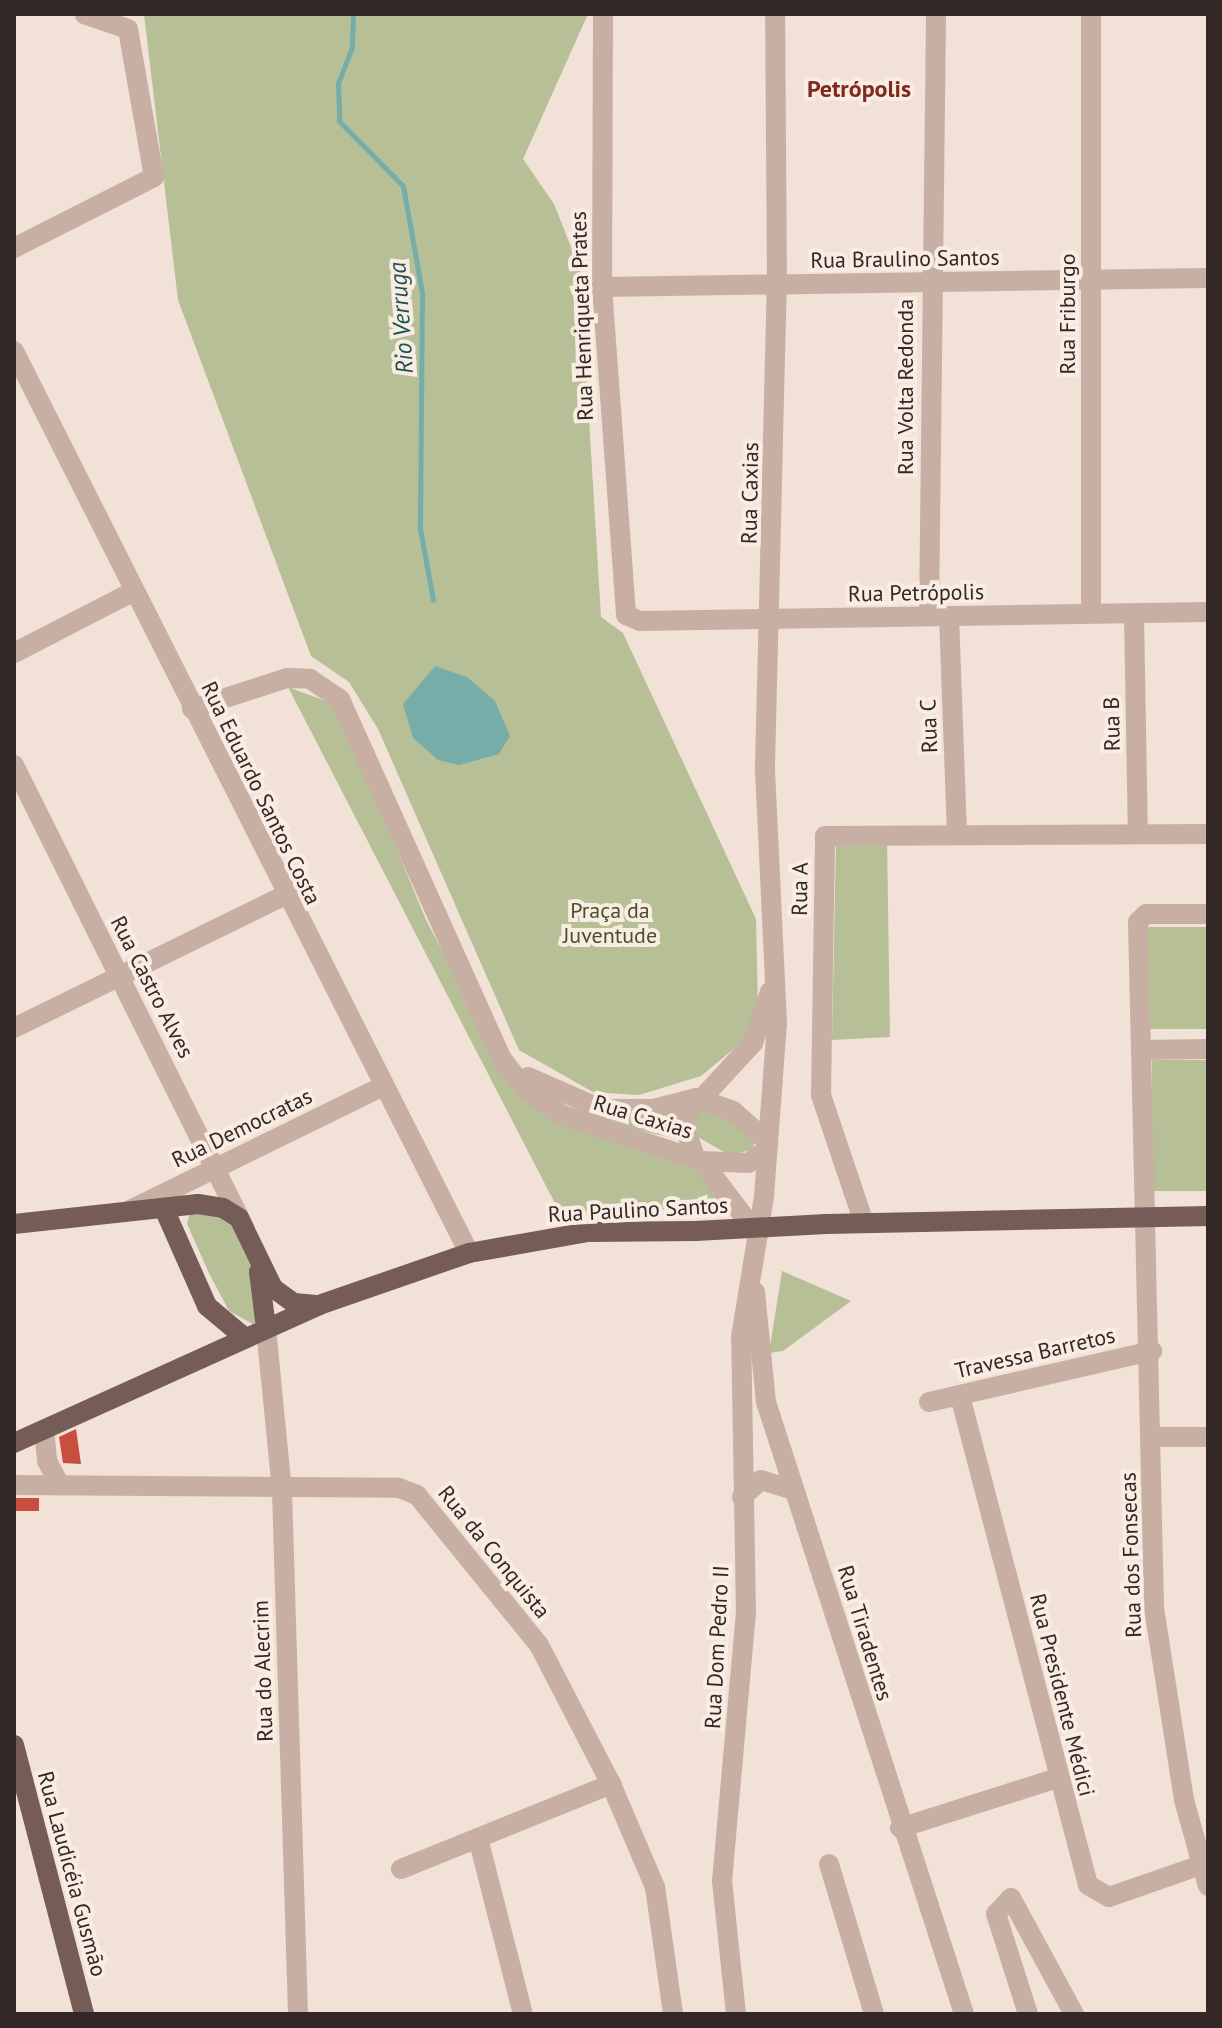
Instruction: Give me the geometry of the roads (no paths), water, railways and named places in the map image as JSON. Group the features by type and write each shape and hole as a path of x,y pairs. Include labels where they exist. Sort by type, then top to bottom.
{"main road":[{"path":"14,1224 211,1205 231,1211 246,1231 258,1263 266,1328"},
{"path":"165,1211 207,1306 244,1337"},
{"name":"Rua Paulino Santos","path":"14,1443 319,1305 469,1253 574,1233 1208,1216"},
{"path":"258,1263 284,1298 319,1305"},
{"name":"Rua Laudicéia Gusmão","path":"14,1745 84,2014"}],"street":[{"path":"14,248 152,180 128,29 84,14"},
{"name":"Rua Henriqueta Prates","path":"603,14 602,287 626,615"},
{"name":"Rua Caxias","path":"774,973 765,767 772,620 777,285 775,14"},
{"name":"Rua Volta Redonda","path":"936,14 931,282 939,616"},
{"name":"Rua Friburgo","path":"1091,14 1091,613"},
{"name":"Rua Braulino Santos","path":"602,287 1208,278"},
{"name":"Rua Eduardo Santos Costa","path":"14,351 284,896 469,1253"},
{"path":"14,653 134,591"},
{"name":"Rua Petrópolis","path":"626,615 772,620 1208,612"},
{"name":"Rua B","path":"1134,613 1138,834"},
{"name":"Rua C","path":"939,616 957,835"},
{"name":"Rua Caxias","path":"192,709 287,678 310,679 340,699 502,1059 527,1091 562,1115 698,1159 758,1235"},
{"name":"Rua Castro Alves","path":"14,765 246,1231"},
{"name":"Rua A","path":"864,1223 821,1095 824,837 1208,834"},
{"path":"14,1028 120,979 284,896"},
{"name":"Rua dos Fonsecas","path":"1208,914 1140,917 1158,1650 1201,1865 1208,1886"},
{"path":"767,1145 748,1163 698,1159 681,1124 696,1098 753,1043 774,973"},
{"name":"Rua Dom Pedro II","path":"736,2014 722,1897 746,1614 741,1337 758,1235 767,1145 774,973"},
{"path":"1142,1050 1208,1049"},
{"name":"Rua Caxias","path":"502,1059 546,1089 601,1109 641,1111 696,1098 733,1111 767,1145"},
{"name":"Rua Democratas","path":"125,1212 381,1087"},
{"name":"Rua Tiradentes","path":"753,1260 766,1402 900,1828 964,2014"},
{"name":"Rua do Alecrim","path":"266,1328 282,1491 298,2014"},
{"name":"Travessa Barretos","path":"929,1402 1152,1351"},
{"name":"Rua Presidente Médici","path":"960,1396 1058,1778 1097,1896 1201,1865"},
{"path":"44,1430 47,1461 59,1484"},
{"path":"1152,1437 1208,1437"},
{"path":"742,1497 761,1480 794,1490"},
{"name":"Rua da Conquista","path":"14,1485 282,1491 399,1488 417,1495 539,1645 611,1784 655,1887 673,2014"},
{"path":"900,1828 1058,1778"},
{"path":"401,1869 611,1784"},
{"path":"478,1838 523,2014"},
{"path":"829,1864 874,2014"},
{"path":"1028,2014 996,1914 1011,1898 1074,2014"}],"water":[{"path":"435,666 467,677 495,701 510,736 499,754 459,765 438,760 413,738 403,704"}],"waterway":[{"name":"Rio Verruga","path":"353,14 352,47 338,83 339,121 403,186 422,293 420,529 433,600"}],"district":[{"name":"Petrópolis","path":"859,89"}],"park label":[{"name":"Praça da Juventude","path":"610,922"}]}
